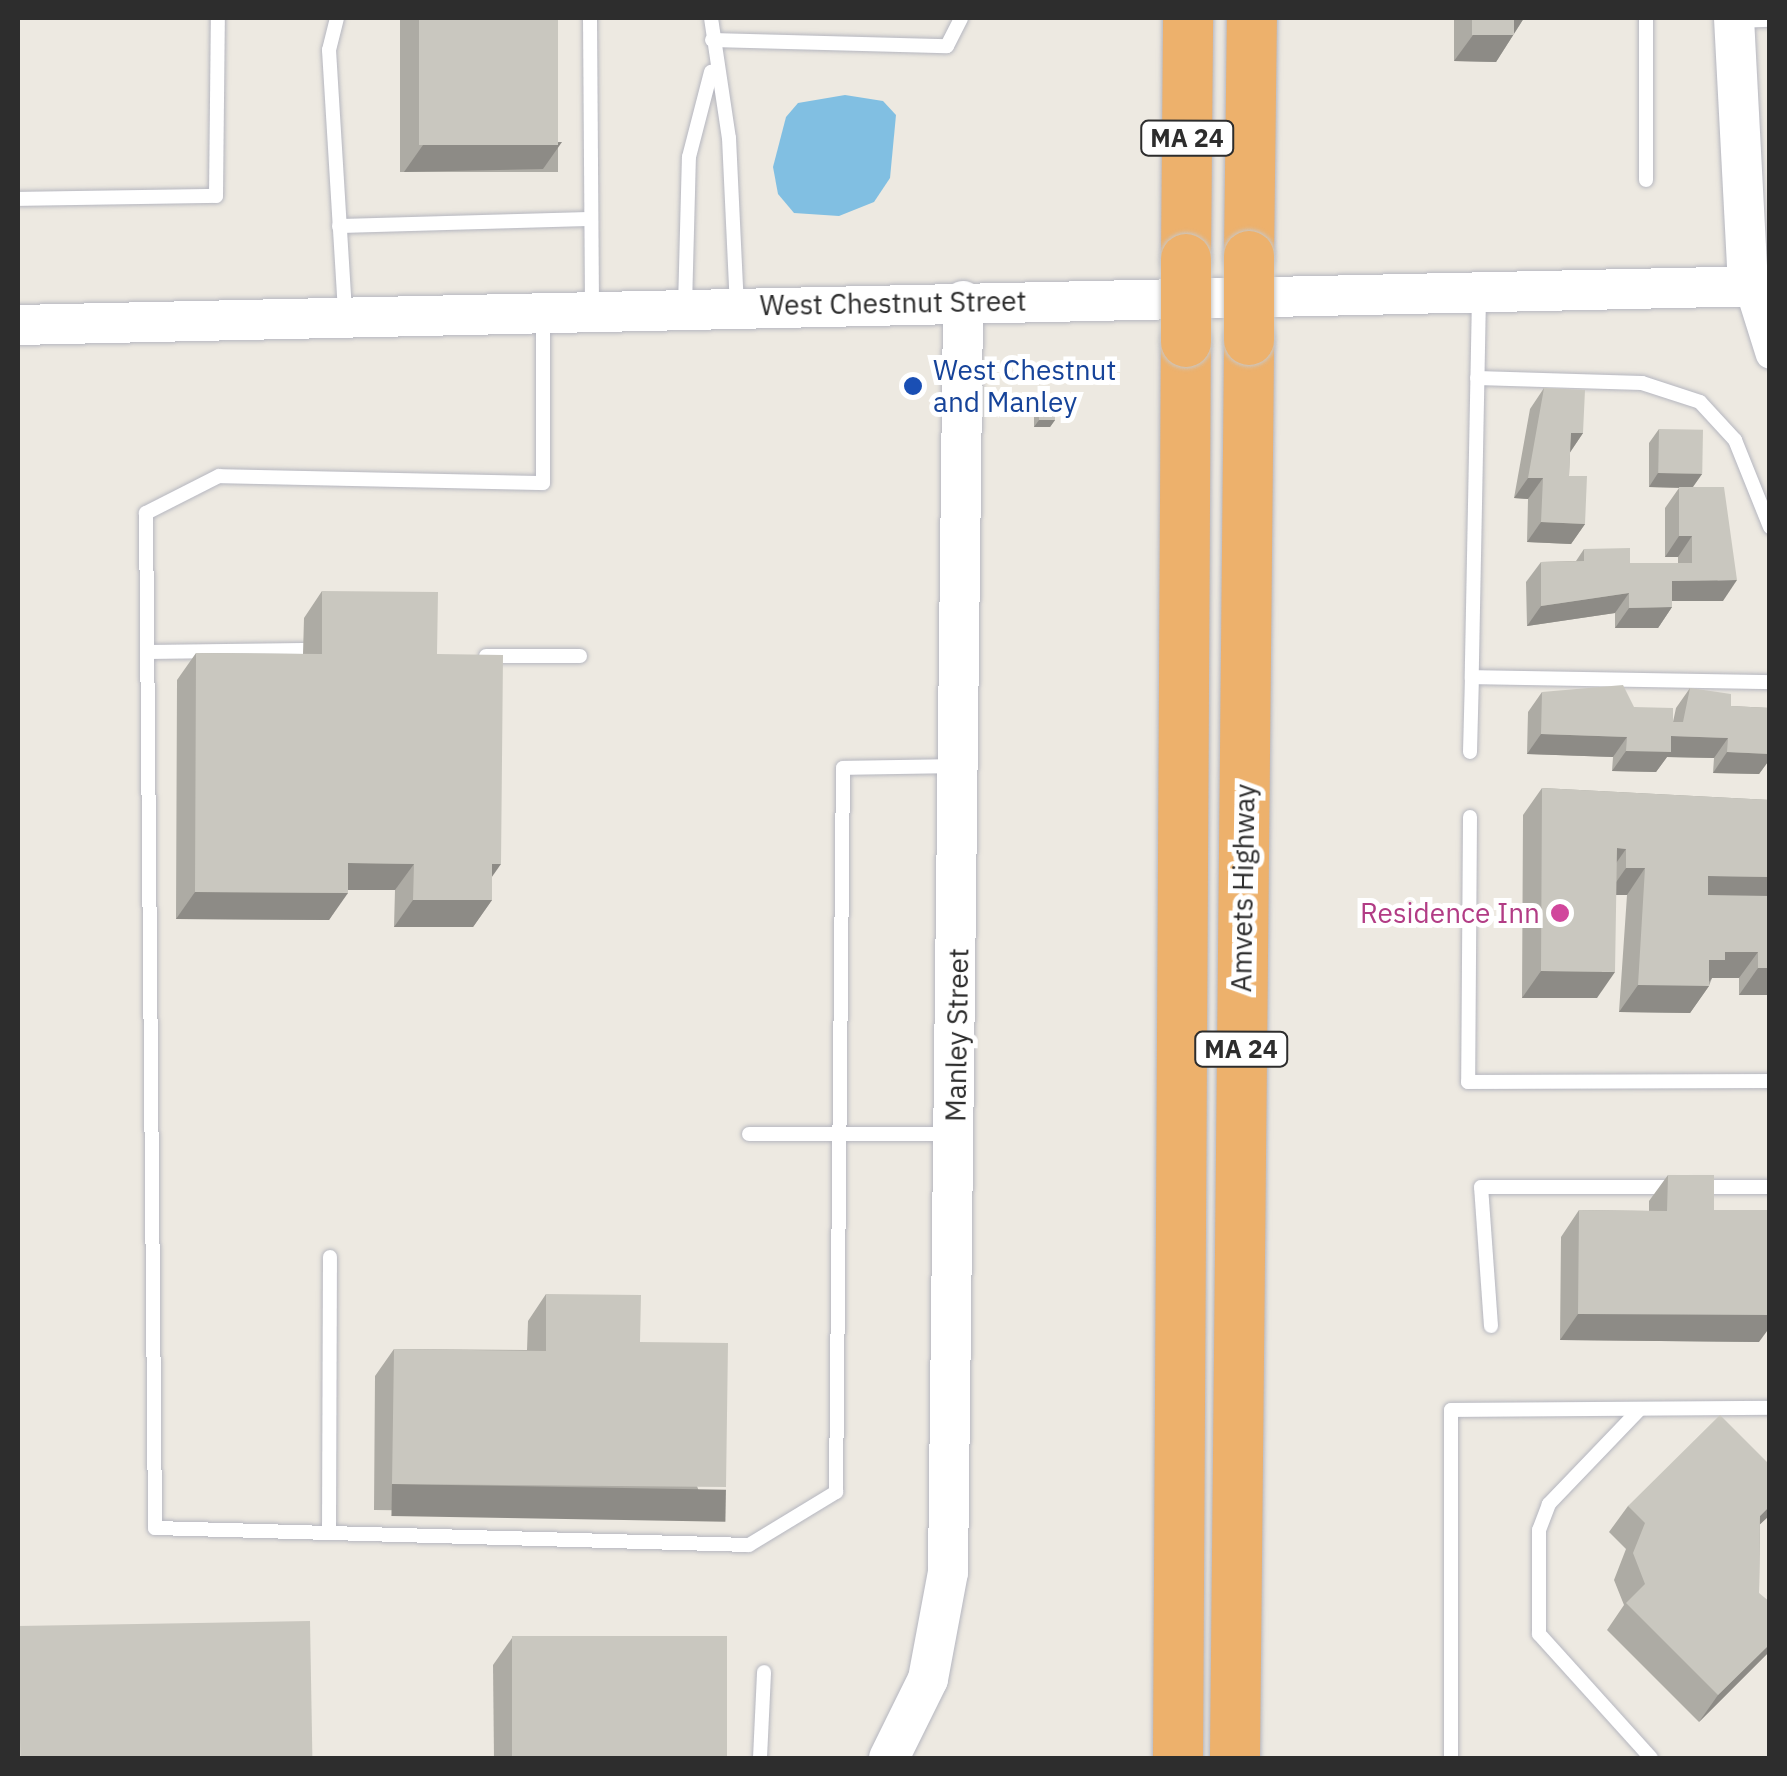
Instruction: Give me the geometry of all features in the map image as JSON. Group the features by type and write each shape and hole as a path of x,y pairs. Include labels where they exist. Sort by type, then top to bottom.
{"highway":[{"name":"MA 24","path":"1178,1758 1188,18"},
{"name":"Amvets Highway","path":"1235,1758 1252,18"}],"main road":[{"path":"1746,19 1759,285"},
{"name":"West Chestnut Street","path":"18,326 544,316 685,307 1759,285"},
{"name":"Manley Street","path":"890,1758 928,1679 944,1612 956,1134 963,301"}],"street":[{"path":"1759,285 1770,355"}],"lane":[{"path":"18,199 216,196 218,18"},
{"path":"336,18 329,50 346,320"},
{"path":"590,18 592,313"},
{"path":"711,18 713,66 730,138 738,306"},
{"path":"712,40 947,46 960,18"},
{"path":"1646,18 1646,180"},
{"path":"685,307 689,157 713,66"},
{"path":"339,226 590,219"},
{"path":"1470,752 1479,289"},
{"path":"544,316 543,483 219,476 146,513 155,1528 750,1545 836,1492 843,768 960,766"},
{"path":"1477,378 1642,383 1700,402 1736,440 1770,527"},
{"path":"148,652 303,650"},
{"path":"460,656 580,656"},
{"path":"1472,677 1770,682"},
{"path":"1470,817 1468,1082 1770,1081"},
{"path":"748,1134 956,1134"},
{"path":"1491,1326 1480,1188 1770,1187"},
{"path":"328,1533 330,1257"},
{"path":"1452,1758 1451,1410 1770,1408"},
{"path":"1640,1409 1549,1504 1539,1530 1540,1634 1651,1758"},
{"path":"760,1758 764,1672"}],"water":[{"path":"845,95 883,101 896,115 890,178 874,202 839,216 794,213 778,194 773,167 786,117 798,103"}],"building":[{"path":"419,18 558,18 558,145 419,145"},
{"path":"1472,18 1514,18 1514,35 1472,35"},
{"path":"1544,388 1585,390 1583,433 1571,433 1569,476 1587,476 1585,524 1541,522 1543,478 1528,478"},
{"path":"1039,394 1055,394 1055,420 1039,420"},
{"path":"1659,429 1703,430 1702,474 1658,473"},
{"path":"1679,487 1724,487 1737,580 1672,581 1672,607 1629,608 1629,593 1541,606 1541,562 1584,561 1584,549 1630,548 1630,563 1692,563 1692,536 1679,536"},
{"path":"322,591 438,592 437,654 503,655 501,864 492,864 492,900 413,900 414,864 348,863 348,893 195,892 196,653 322,654"},
{"path":"1623,685 1634,707 1673,708 1673,722 1683,722 1690,688 1731,694 1731,706 1770,708 1770,754 1727,752 1728,738 1671,736 1671,752 1626,751 1627,737 1541,734 1542,692"},
{"name":"Residence Inn","path":"1542,788 1770,800 1770,877 1708,876 1708,895 1770,896 1770,968 1758,968 1758,952 1725,952 1725,960 1709,960 1709,986 1638,985 1645,868 1626,868 1626,849 1617,848 1615,972 1541,971"},
{"path":"1668,1175 1714,1175 1714,1210 1770,1210 1770,1315 1578,1314 1579,1210 1667,1211"},
{"path":"546,1294 641,1295 640,1342 728,1343 726,1487 392,1484 394,1349 546,1351"},
{"path":"1720,1415 1770,1465 1770,1506 1760,1516 1759,1593 1770,1602 1770,1644 1718,1695 1626,1603 1645,1584 1633,1553 1645,1523 1628,1506"},
{"path":"310,1621 312,1758 20,1758 18,1626"},
{"path":"512,1636 727,1636 727,1758 512,1758"}],"place":[{"name":"West Chestnut and Manley","path":"913,386"},
{"name":"Residence Inn","path":"1560,913"}]}
